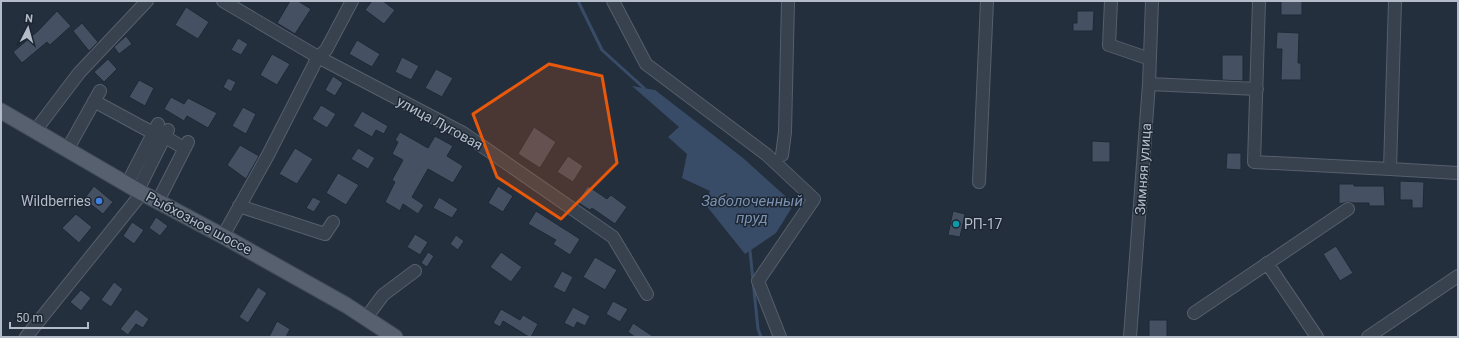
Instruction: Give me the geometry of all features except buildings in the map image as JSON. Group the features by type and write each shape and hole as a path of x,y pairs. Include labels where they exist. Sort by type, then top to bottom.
{"main road":[{"name":"Рыбхозное шоссе","path":"1,111 136,189 346,305 395,337"}],"street":[{"path":"35,131 79,73 147,1"},
{"name":"улица Луговая","path":"223,1 318,57 463,133 613,237 647,294"},
{"path":"223,236 268,155 318,57 326,50 352,1"},
{"path":"613,1 646,64 767,155 814,199 758,281 780,337"},
{"path":"782,155 785,132 788,1"},
{"path":"979,182 987,1"},
{"path":"1111,1 1109,45 1150,59"},
{"name":"Зимняя улица","path":"1130,337 1150,84 1152,1"},
{"path":"1259,1 1254,162 1458,173"},
{"path":"1390,169 1395,1"},
{"path":"1150,84 1256,89"},
{"path":"67,150 97,96 186,145 158,201"},
{"path":"26,337 136,189 161,131"},
{"path":"239,206 325,234 333,222"},
{"path":"1194,313 1348,209"},
{"path":"1267,263 1317,337"},
{"path":"366,318 383,295 415,271"},
{"path":"1368,337 1458,276"}],"highlighted area":[{"path":"549,64 602,76 617,163 561,219 497,177 473,114"}],"water":[{"name":"Заболоченный пруд","path":"632,86 655,90 743,158 794,204 776,233 745,254 705,204 710,191 682,178 687,154 668,137 679,127"}],"waterway":[{"path":"578,1 602,50 644,88"},
{"path":"750,251 758,329 761,337"}],"place":[{"name":"Wildberries","path":"99,201"},
{"name":"РП-17","path":"956,224"}]}
